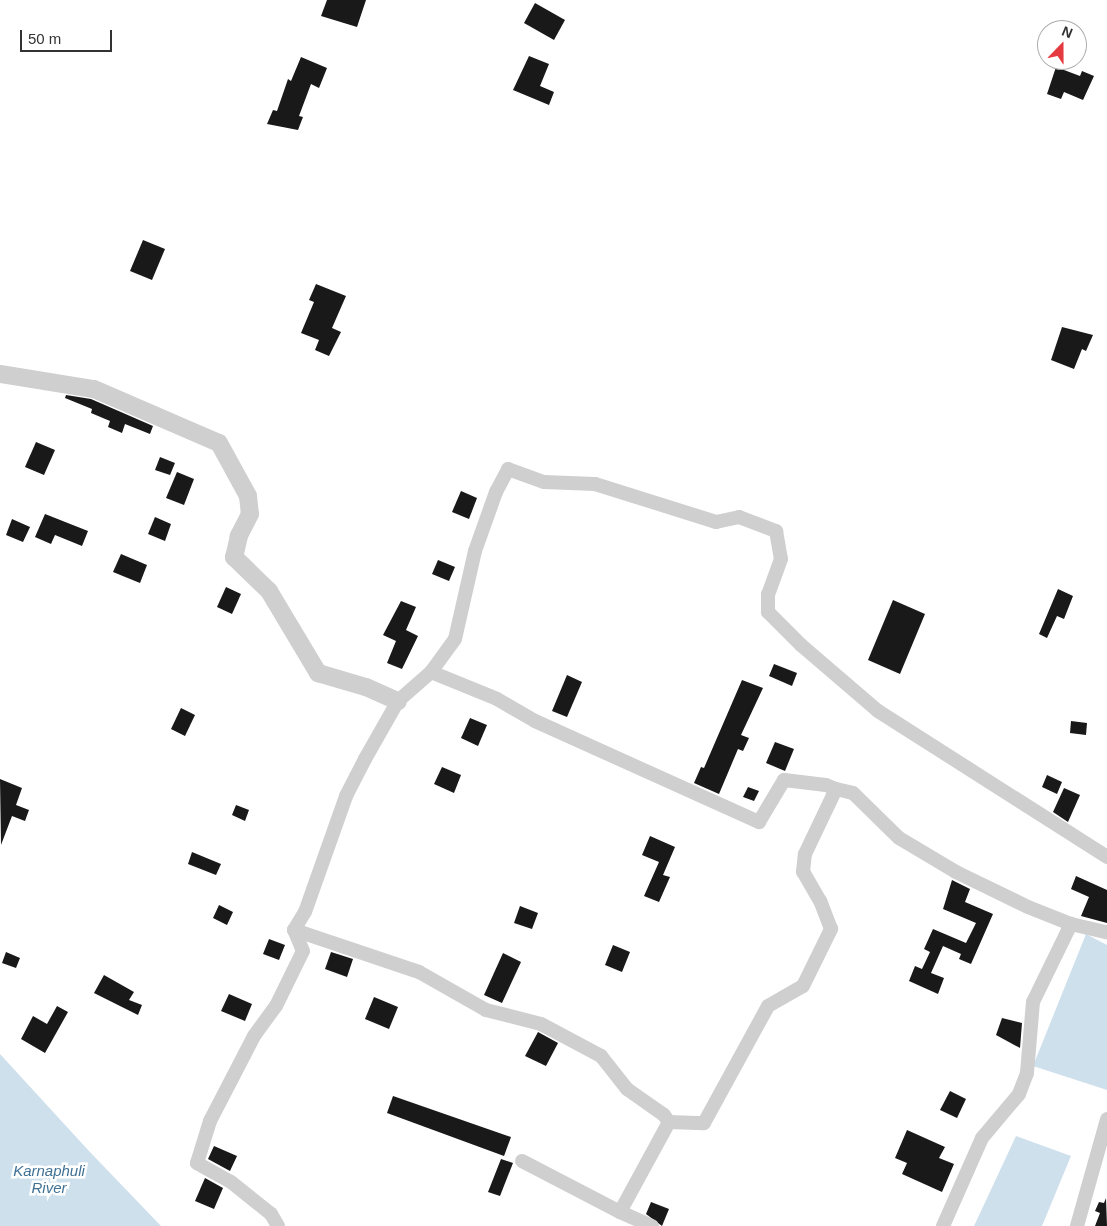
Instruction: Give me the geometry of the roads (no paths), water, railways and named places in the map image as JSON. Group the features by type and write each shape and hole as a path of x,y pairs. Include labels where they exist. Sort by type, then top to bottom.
{"street":[{"path":"0,374 94,389 219,443 248,496 250,514 239,536 234,557 269,591 318,673 366,687 398,701"},
{"path":"294,930 305,912 346,796 398,701 431,672 458,631 475,551 496,492 508,469 544,482 595,484 716,522 739,517 776,531 781,560 768,594 768,612 833,676 927,744 1107,857"},
{"path":"431,672 497,699 535,722 758,822 784,780 826,784 836,789 853,793 899,838 928,857 992,891 1071,924 1107,932"},
{"path":"669,1122 704,1123 768,1006 803,986 830,929 820,901 803,872 805,854 836,789"},
{"path":"943,1226 982,1138 1019,1094 1027,1073 1033,1002 1071,924"},
{"path":"294,930 420,972 486,1010 541,1024 601,1056 627,1089 664,1115 669,1122"},
{"path":"278,1226 271,1214 231,1182 197,1163 210,1121 254,1036 276,1006 303,951 294,930"},
{"path":"1077,1226 1107,1119"},
{"path":"620,1212 669,1122"},
{"path":"522,1161 620,1212 652,1226"}],"water":[{"path":"1086,934 1107,945 1107,1090 1033,1066"},
{"name":"Karnaphuli River","path":"0,1054 89,1151 161,1226 0,1226"},
{"path":"1016,1136 1071,1156 1042,1226 974,1226"}]}
